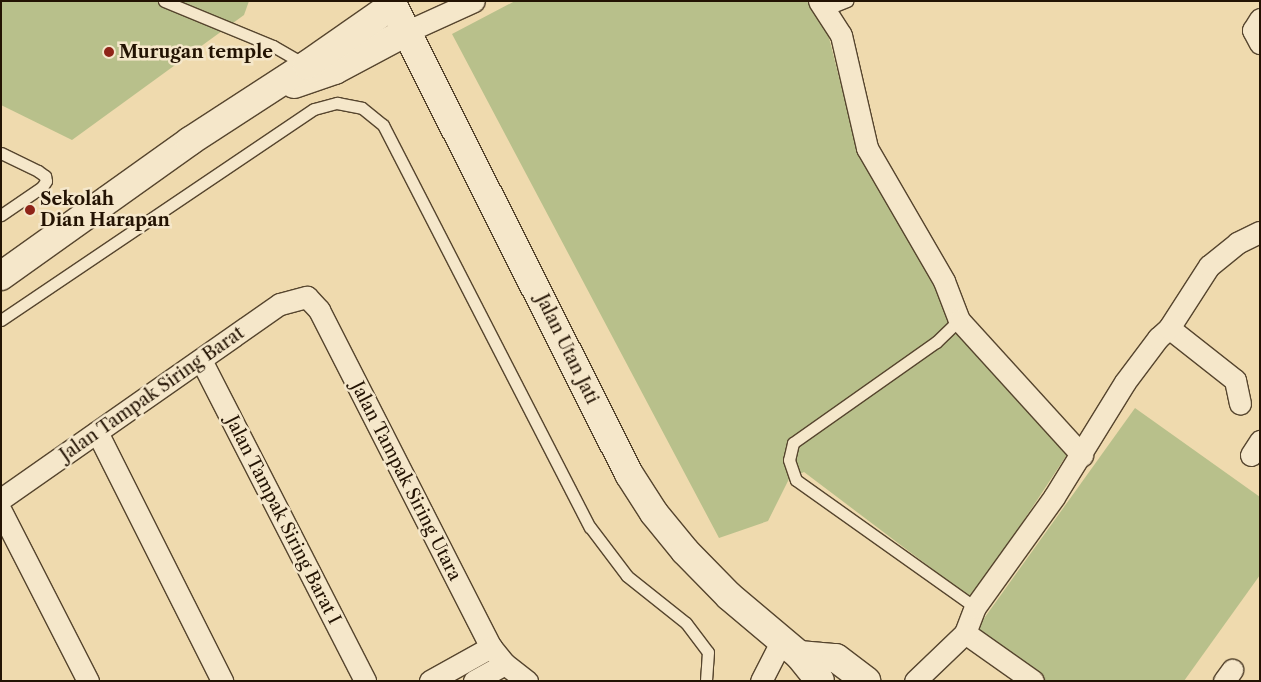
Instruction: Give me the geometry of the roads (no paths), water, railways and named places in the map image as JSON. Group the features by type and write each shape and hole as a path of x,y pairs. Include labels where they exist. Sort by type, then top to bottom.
{"main road":[{"path":"1,276 259,95 307,65 392,3"},
{"name":"Jalan Utan Jati","path":"392,3 408,31 629,474 654,513 685,551 729,596 790,648 820,681"},
{"path":"259,95 335,70 408,31"},
{"path":"790,648 836,658 866,681"}],"street":[{"path":"408,31 451,6 474,1"},
{"path":"822,5 841,35 866,148 944,281 959,320 1082,455"},
{"path":"1260,19 1253,30 1260,43"},
{"path":"915,681 965,633 976,607 1082,455 1125,382 1158,338 1169,328 1209,266 1237,243 1260,232"},
{"name":"Jalan Tampak Siring Barat","path":"1,499 280,304 307,298"},
{"name":"Jalan Tampak Siring Utara","path":"307,298 319,310 490,647 506,664 527,681"},
{"path":"1169,328 1235,380 1240,403"},
{"name":"Jalan Tampak Siring Barat I","path":"201,360 365,681"},
{"path":"98,432 222,681"},
{"path":"1,511 88,681"},
{"path":"965,633 1033,681"},
{"path":"430,681 490,647"},
{"path":"761,681 790,648"},
{"path":"474,681 506,664"}],"lane":[{"path":"164,1 273,46 307,65"},
{"path":"822,5 847,1"},
{"path":"1,320 314,109 337,103 362,108 383,125 590,526 627,576 686,623 708,652 706,681"},
{"path":"1,153 38,171 45,176 46,182 42,187 1,215"},
{"path":"959,320 936,342 793,443 789,460 796,480 976,607"}],"place":[{"name":"Murugan temple","path":"109,52"},
{"name":"Sekolah Dian Harapan","path":"30,210"}]}
